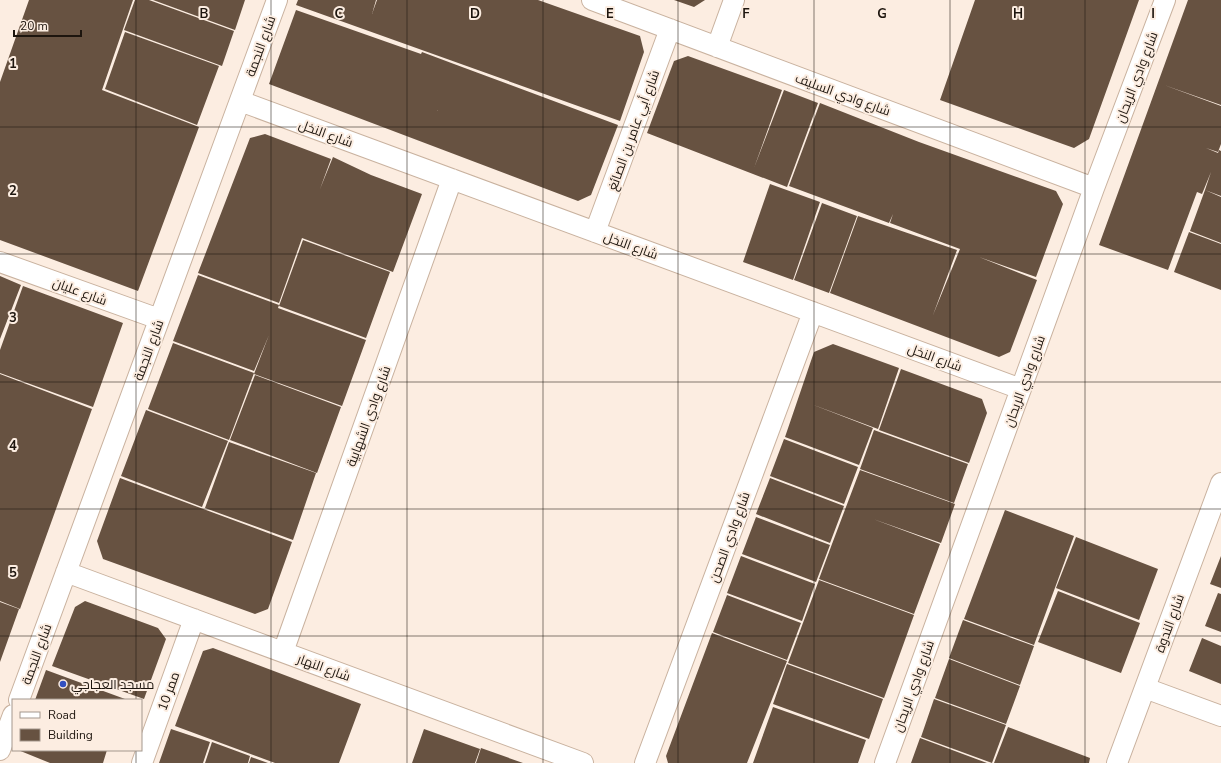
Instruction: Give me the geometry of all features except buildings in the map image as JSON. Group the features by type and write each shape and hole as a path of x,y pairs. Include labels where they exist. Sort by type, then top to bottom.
{"street":[{"name":"شارع النجمة","path":"18,699 277,0"},
{"name":"شارع وادي السليف","path":"592,0 1094,188"},
{"path":"716,46 734,0"},
{"name":"شارع وادي الريحان","path":"885,763 1094,188 1165,0"},
{"name":"شارع أبي عامر بن الصائغ","path":"595,232 670,29"},
{"name":"شارع النخل","path":"240,101 1021,389"},
{"name":"شارع وادي الشهابية","path":"283,652 452,179"},
{"name":"شارع عليان","path":"0,262 159,319"},
{"name":"شارع وادي الصحن","path":"645,763 813,312"},
{"name":"شارع الندوة","path":"1117,763 1221,483"},
{"name":"شارع النهار","path":"66,572 583,763"},
{"name":"ممر 10","path":"142,763 194,619"},
{"path":"1144,688 1221,716"},
{"path":"0,750 12,718"}],"place":[{"name":"مسجد العجاجي","path":"63,684"}]}
